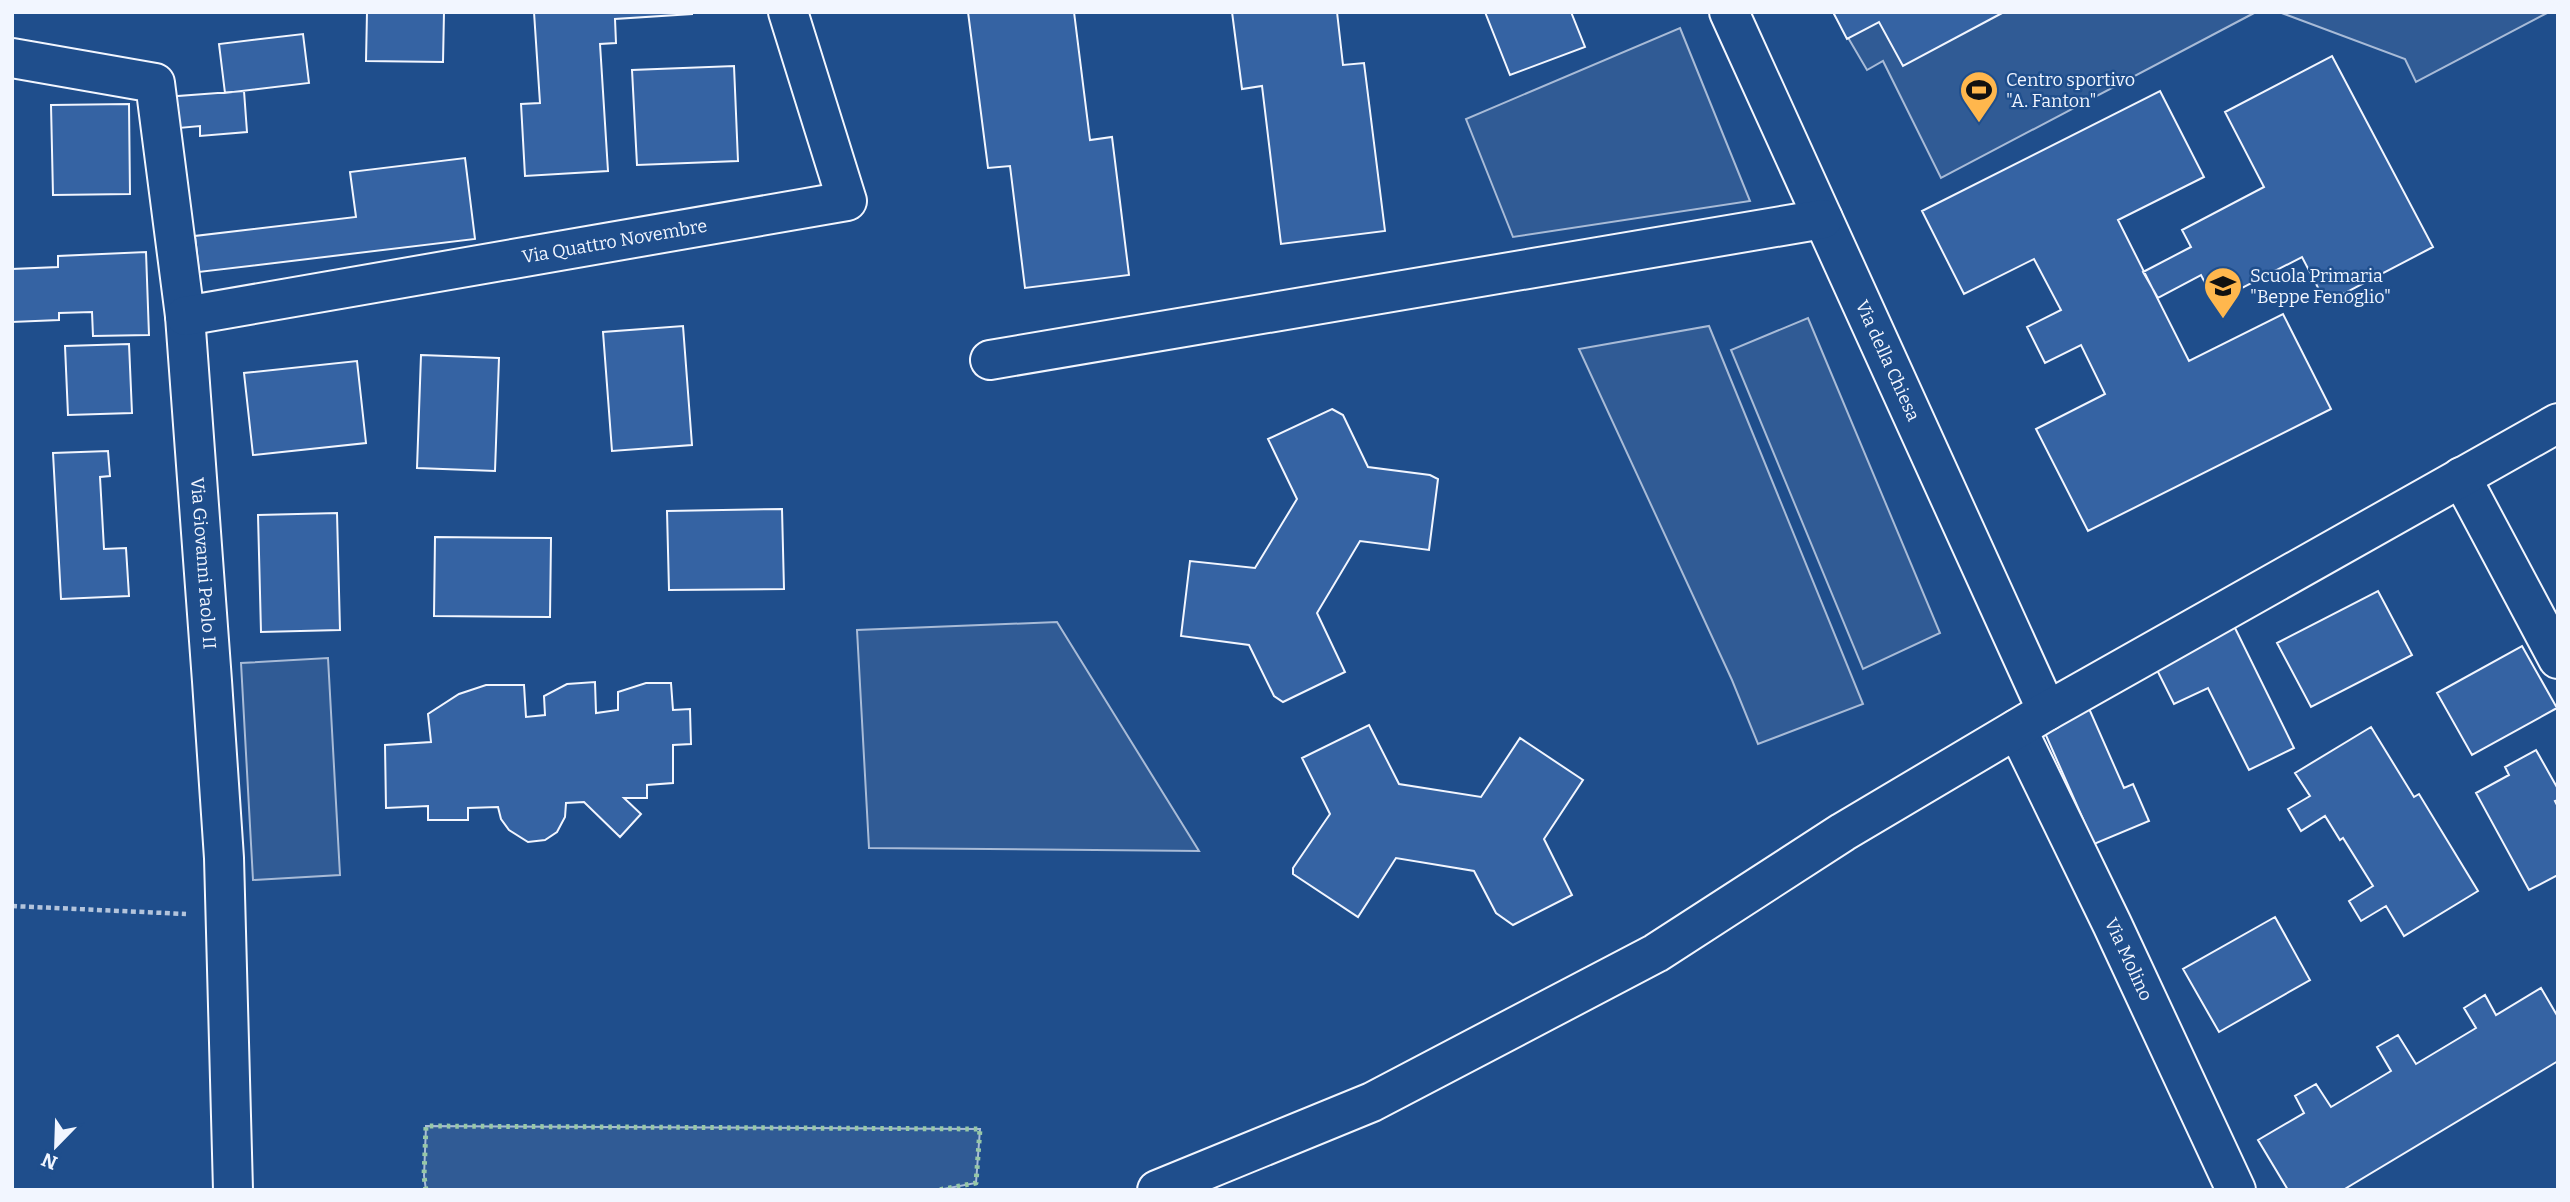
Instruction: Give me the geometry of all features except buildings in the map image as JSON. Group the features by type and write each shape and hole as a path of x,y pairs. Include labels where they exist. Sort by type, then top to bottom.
{"street":[{"name":"Via Quattro Novembre","path":"185,316 847,201 788,12"},
{"name":"Via della Chiesa","path":"1729,12 1823,219 2032,720"},
{"name":"Via Giovanni Paolo II","path":"12,58 155,83 185,316 213,694 224,858 233,1190"},
{"path":"990,360 1823,219"},
{"path":"1157,1190 1372,1102 1656,953 1843,832 2032,720 2558,423"},
{"path":"2460,477 2558,659"},
{"name":"Via Molino","path":"2032,720 2112,924 2236,1190"}],"path":[{"path":"12,906 226,916"}],"shaded area":[{"name":"Centro sportivo \"A. Fanton\"","path":"1833,12 2256,12 1941,178 1883,61 1867,70"},
{"path":"2279,12 2549,12 2416,82 2405,59"},
{"path":"1680,28 1750,201 1513,237 1466,119"},
{"path":"1808,318 1940,633 1863,669 1731,350"},
{"path":"1709,326 1863,704 1758,744 1732,680 1579,349"},
{"path":"1057,622 1199,851 869,848 857,630"},
{"path":"328,658 340,875 253,880 241,663"},
{"path":"426,1126 980,1129 976,1183 938,1190 426,1190"}],"hedge":[{"path":"426,1190 426,1126 980,1129 976,1183 938,1190"}],"place":[{"name":"Centro sportivo \"A. Fanton\"","path":"1979,124"},
{"name":"Scuola Primaria \"Beppe Fenoglio\"","path":"2223,320"}]}
